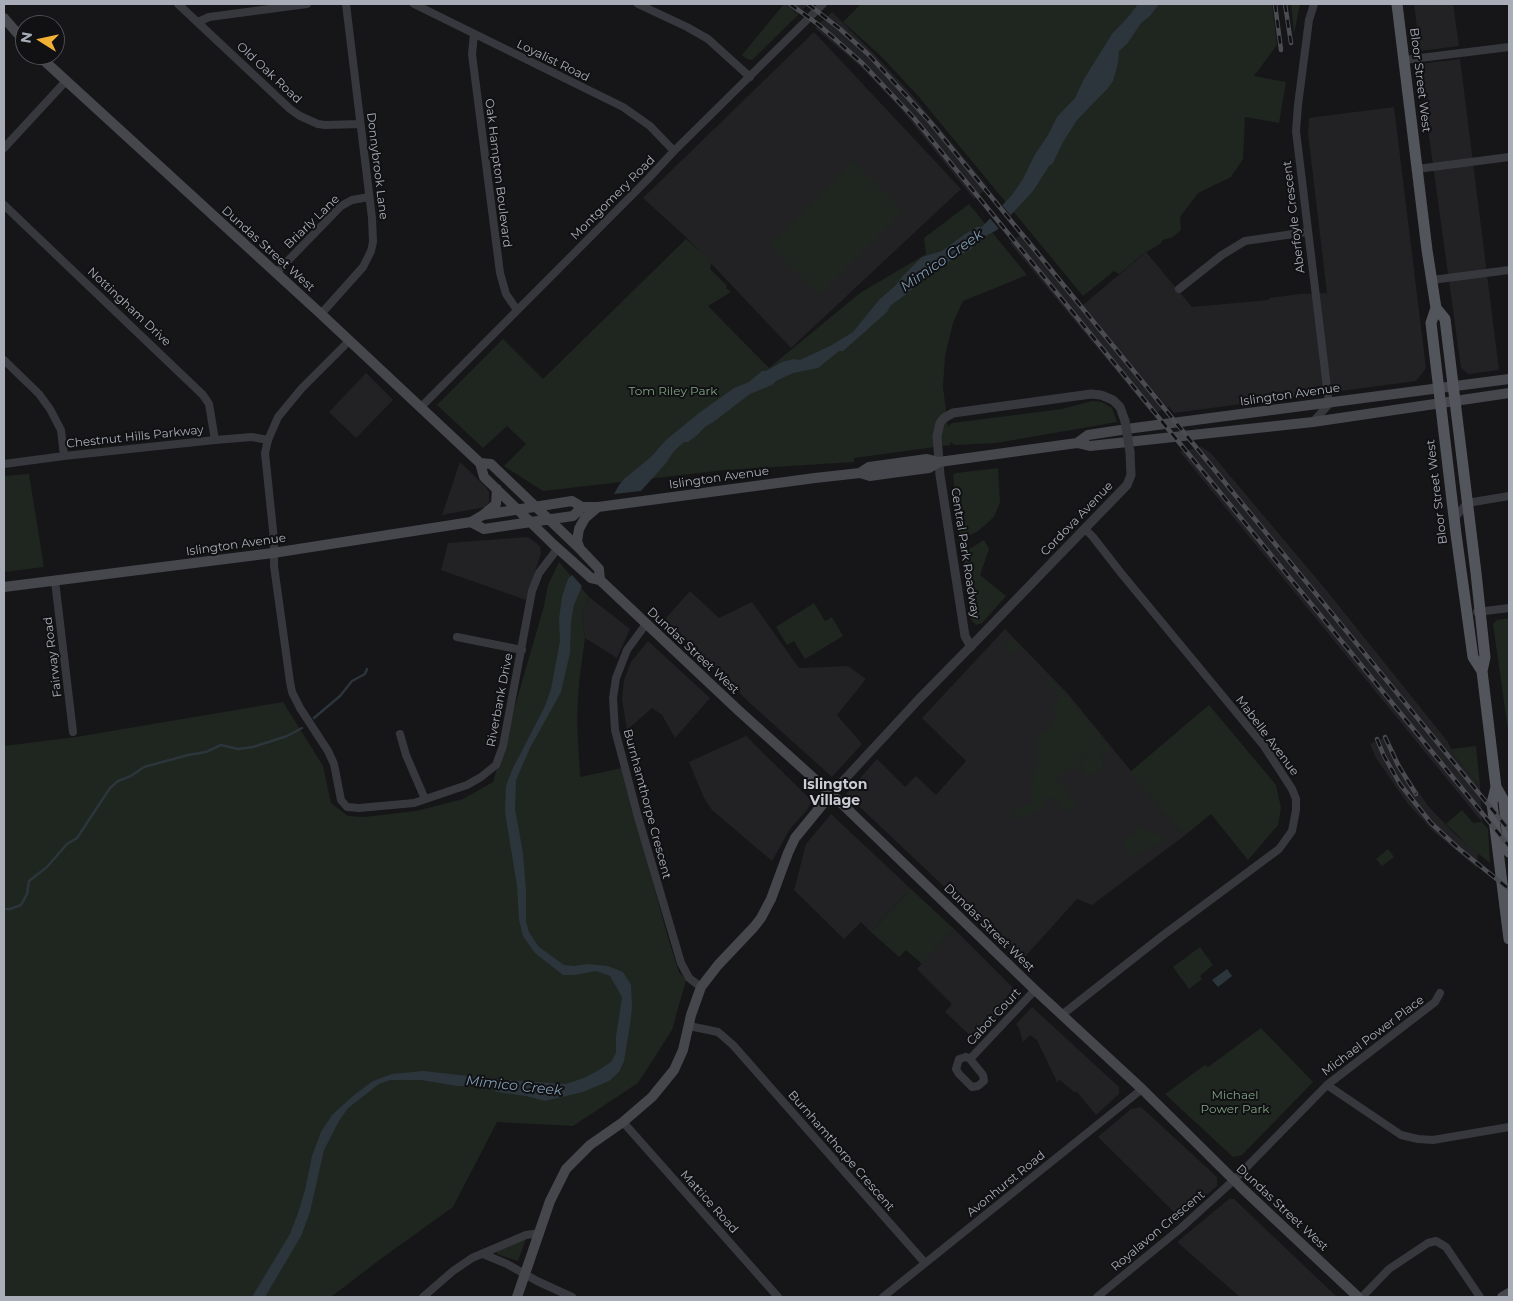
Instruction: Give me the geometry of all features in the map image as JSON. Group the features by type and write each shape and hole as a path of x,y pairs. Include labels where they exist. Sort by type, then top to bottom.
{"main road":[{"name":"Bloor Street West","path":"1397,4 1436,308 1431,323 1454,519 1473,657 1482,671"},
{"path":"4,18 15,31"},
{"name":"Dundas Street West","path":"48,65 321,314 480,463 484,476 558,548 591,578 600,580 759,730 831,794 1035,990 1142,1089 1234,1180 1360,1297"},
{"name":"Bloor Street West","path":"1436,308 1445,319 1480,612 1485,657 1482,671 1496,787 1492,803 1509,939"},
{"name":"Islington Avenue","path":"1077,443 1088,435 1134,428 1509,379"},
{"name":"Islington Avenue","path":"4,587 273,553 471,522 483,515 572,501 582,507 598,507 860,473 870,476 929,468 939,462 1077,443 1090,446 1313,422 1509,393"},
{"path":"1376,396 1377,412"},
{"name":"Dundas Street West","path":"480,463 491,464 581,550 599,569 600,580"},
{"path":"483,515 496,504 497,489"},
{"name":"Islington Avenue","path":"471,522 484,529 573,516 582,507"},
{"path":"581,550 578,541 579,529 584,518 598,507"},
{"name":"Bloor Street West","path":"1496,787 1504,801 1509,852"},
{"path":"518,1297 550,1201 566,1169 590,1145 623,1122 652,1097 674,1070 684,1050 695,1002 701,987 712,971 761,918 772,900 795,838 831,794"},
{"path":"1502,1297 1509,1293"}],"street":[{"name":"Old Oak Road","path":"178,4 290,109 300,116 318,124 360,124"},
{"path":"198,22 209,17 307,4"},
{"name":"Donnybrook Lane","path":"321,314 362,267 371,251 374,233 346,4"},
{"name":"Loyalist Road","path":"414,4 630,111 650,126 674,151"},
{"path":"638,4 708,39 750,77"},
{"name":"Montgomery Road","path":"420,408 674,151 823,4"},
{"name":"Aberfoyle Crescent","path":"1314,4 1309,20 1296,118 1296,131 1329,404"},
{"name":"Oak Hampton Boulevard","path":"474,34 472,54 499,266 506,294 517,310"},
{"path":"1404,60 1509,47"},
{"path":"4,148 65,82"},
{"path":"1418,169 1509,157"},
{"name":"Briarly Lane","path":"276,273 341,206 352,200 369,197"},
{"name":"Nottingham Drive","path":"4,205 203,395 209,404 215,440"},
{"path":"1179,288 1222,254 1245,241 1307,232"},
{"path":"1432,280 1509,270"},
{"name":"Riverbank Drive","path":"349,341 302,388 278,416 265,453 274,540 273,553 292,692 300,708 328,751 334,764 341,800 347,807 407,805 467,785 496,765 503,746 534,584 546,563 558,548"},
{"path":"4,360 39,394 50,409 60,430 64,456"},
{"name":"Cordova Avenue","path":"831,794 881,739 1085,529 1127,484 1131,475 1130,452 1125,420 1120,408 1113,400 1097,394 953,413 944,418 936,436 939,462"},
{"path":"1313,422 1329,404"},
{"name":"Chestnut Hills Parkway","path":"4,464 215,440 252,437 268,440"},
{"name":"Central Park Roadway","path":"939,462 965,636 971,646"},
{"path":"1454,519 1467,502 1509,496"},
{"name":"Mabelle Avenue","path":"1063,1014 1162,936 1279,849 1292,831 1296,810 1296,799 1292,789 1264,746 1121,574 1094,537 1085,529"},
{"name":"Fairway Road","path":"55,581 73,732"},
{"path":"1468,613 1509,608"},
{"name":"Burnhamthorpe Crescent","path":"646,624 636,636 622,660 616,678 613,698 615,730 676,945 686,974 701,987"},
{"path":"457,637 522,650"},
{"path":"400,734 406,755 425,799"},
{"name":"Cabot Court","path":"970,1059 1035,990"},
{"name":"Michael Power Place","path":"1234,1180 1327,1085 1435,1002 1440,993"},
{"name":"Burnhamthorpe Crescent","path":"689,1026 718,1032 732,1045 925,1264"},
{"path":"1327,1085 1401,1135 1418,1139 1433,1140 1509,1127"},
{"name":"Avonhurst Road","path":"883,1297 1142,1089"},
{"name":"Mattice Road","path":"623,1122 778,1297"},
{"name":"Royalavon Crescent","path":"1097,1297 1181,1228 1234,1180"},
{"path":"423,1297 463,1263 526,1235 540,1233"},
{"path":"1360,1297 1389,1269 1428,1243 1436,1241 1446,1247 1480,1297"},
{"path":"483,1254 572,1297"}],"shaded area":[{"path":"784,4 808,4 798,15"},
{"path":"1414,4 1453,4 1459,46 1420,51"},
{"path":"832,12 912,95 988,187 974,199 900,108 861,67 815,28"},
{"path":"814,32 961,189 791,348 688,239 643,198"},
{"path":"1460,59 1499,370 1468,374 1461,368 1419,64"},
{"path":"1394,107 1426,368 1416,381 1174,413 1169,407 1152,414 1010,243 1024,232 1083,305 1146,252 1192,307 1269,300 1269,298 1300,294 1327,293 1308,134 1309,118"},
{"path":"366,373 393,400 356,438 329,412"},
{"path":"1201,447 1210,452 1327,591 1448,742 1454,755 1480,786 1482,822 1180,452"},
{"path":"460,462 485,486 489,492 489,502 485,507 442,515"},
{"path":"528,537 540,546 541,553 526,600 441,570 448,543"},
{"path":"690,591 719,618 752,602 799,668 848,666 866,679 837,715 862,744 832,777 751,704 665,619"},
{"path":"589,597 630,629 617,658 585,638 582,615"},
{"path":"1005,629 1068,694 1184,836 1092,905 1077,899 1022,960 846,794 877,759 905,787 916,776 936,795 966,761 922,718"},
{"path":"648,641 710,698 675,738 662,715 652,708 627,730 622,700 624,680 631,662"},
{"path":"746,736 812,801 807,810 790,829 772,861 712,810 704,798 689,762"},
{"path":"1387,736 1405,772 1428,806 1456,835 1478,853 1477,868 1434,832 1408,804 1376,758 1370,744"},
{"path":"831,814 911,889 871,932 861,922 844,939 794,890 806,844"},
{"path":"954,929 1019,994 976,1041 945,1012 952,1004 917,969"},
{"path":"1032,1007 1119,1087 1119,1094 1096,1115 1077,1092 1074,1092 1060,1080 1057,1082 1037,1040 1030,1035 1023,1042 1016,1024"},
{"path":"1141,1107 1217,1177 1217,1186 1180,1218 1098,1137 1131,1109"},
{"path":"1229,1199 1234,1199 1337,1297 1240,1297 1177,1242"}],"green space":[{"path":"784,4 798,15 752,60 747,59 742,55"},
{"path":"861,4 1272,4 1277,45 1254,76 1286,82 1279,123 1245,117 1243,159 1231,177 1198,193 1180,217 1181,230 1173,237 1163,240 1119,274 1114,271 1083,296 919,97 882,57 843,22"},
{"path":"1291,4 1300,4 1294,34"},
{"path":"854,161 903,211 819,295 770,245"},
{"name":"Tom Riley Park","path":"969,204 1027,275 963,301 953,323 945,356 943,387 948,427 952,423 1062,409 1092,401 1102,402 1112,408 1117,422 996,443 955,445 950,442 950,445 854,458 854,462 725,470 543,491 504,466 526,444 507,426 483,448 437,405 503,339 543,379 686,239 712,262 710,269 731,292 708,306 769,368 860,293 926,254 924,238"},
{"path":"998,468 1000,502 994,517 977,532 960,539 953,475 956,473"},
{"path":"29,474 44,567 4,572 4,476"},
{"path":"984,540 989,549 980,575 1006,596 982,623 976,625 972,621 963,553"},
{"path":"559,562 589,597 582,615 585,638 579,682 577,720 580,777 622,768 668,938 679,972 686,980 672,1030 638,1083 573,1126 497,1122 453,1207 331,1297 4,1297 4,746 76,737 283,702 323,766 331,803 348,816 364,817 416,811 463,799 493,782 544,606 548,585"},
{"path":"814,603 825,621 832,617 843,636 805,659 794,641 787,645 776,627"},
{"path":"1509,618 1508,730 1493,624 1497,620"},
{"path":"1011,639 1019,647 1011,655 1003,647"},
{"path":"1049,676 1110,749 1103,756 1097,749 1092,749 1079,760 1079,770 1073,765 1056,778 1077,806 1067,812 1051,796 1045,801 1046,805 1025,818 1014,819 1013,810 1017,809 1017,807 1032,804 1033,769 1038,769 1038,737 1043,729 1046,731 1055,721 1053,719 1058,714 1051,707 1060,697 1046,681"},
{"path":"1209,705 1276,785 1281,808 1278,825 1248,860 1211,814 1184,836 1130,772"},
{"path":"1476,746 1480,786 1451,749"},
{"path":"1092,750 1097,751 1103,759 1102,769 1096,774 1084,774 1081,769 1082,760"},
{"path":"1462,810 1473,823 1482,822 1488,829 1490,863 1446,824"},
{"path":"1142,826 1151,834 1162,834 1161,845 1149,846 1133,859 1123,843"},
{"path":"1388,849 1394,857 1382,866 1376,859"},
{"path":"911,889 954,929 922,964 906,950 899,957 871,932"},
{"path":"1200,947 1213,965 1200,976 1202,979 1189,989 1173,967"},
{"name":"Michael Power Park","path":"1261,1028 1313,1082 1242,1155 1233,1157 1165,1094 1205,1065 1208,1067"},
{"path":"527,1236 518,1261 497,1254 497,1248"}],"water":[{"name":"Mimico Creek","path":"1138,4 1159,4 1150,16 1141,23 1127,44 1119,51 1113,81 1108,88 1077,120 1063,142 1053,163 1049,166 1033,191 997,230 984,237 971,249 933,271 891,305 887,312 843,351 839,351 818,368 793,373 772,385 750,394 706,426 688,442 684,442 674,451 641,491 614,494 624,479 651,457 666,440 699,413 734,388 749,382 762,371 766,371 782,362 794,359 800,360 832,345 853,332 879,300 922,257 942,251 965,234 977,227 982,227 1012,195 1023,179 1057,117 1075,98 1084,79 1112,34"},
{"name":"Mimico Creek","path":"572,575 582,586 574,605 571,621 570,653 561,692 530,748 516,780 515,809 523,853 526,921 529,932 539,947 564,965 587,964 608,966 623,972 631,985 632,1007 624,1061 619,1072 609,1081 583,1092 545,1101 497,1092 487,1086 457,1086 421,1080 390,1080 379,1084 348,1108 339,1121 324,1150 310,1212 301,1236 265,1297 252,1297 290,1234 305,1190 312,1156 321,1132 332,1115 373,1081 392,1074 423,1071 566,1084 584,1078 599,1070 611,1062 616,1053 616,1037 622,997 610,976 596,971 563,975 535,953 523,936 519,920 517,886 505,812 506,786 512,770 545,706 551,689 560,641 559,619 562,597 568,579"},
{"path":"1227,969 1232,976 1218,987 1212,980"}],"pier":[{"path":"1001,204 1012,217 1000,230 988,216"}],"waterway":[{"path":"314,718 340,696 352,681 365,674 367,669"},
{"path":"4,909 21,905 27,894 29,881 47,867 67,844 77,838 110,788 118,781 131,776 144,767 206,752 221,745 238,749 253,747 287,736 302,728"}],"railway":[{"path":"790,4 819,25 862,63 913,117 1509,846"},
{"path":"808,4 869,55 931,123 1509,830"},
{"path":"1275,4 1281,50"},
{"path":"1285,4 1291,43"},
{"path":"1385,737 1398,765 1416,794"},
{"path":"1377,739 1384,756 1400,784 1431,823 1458,848 1509,889"}],"district":[{"name":"Islington Village","path":"835,794"}]}
